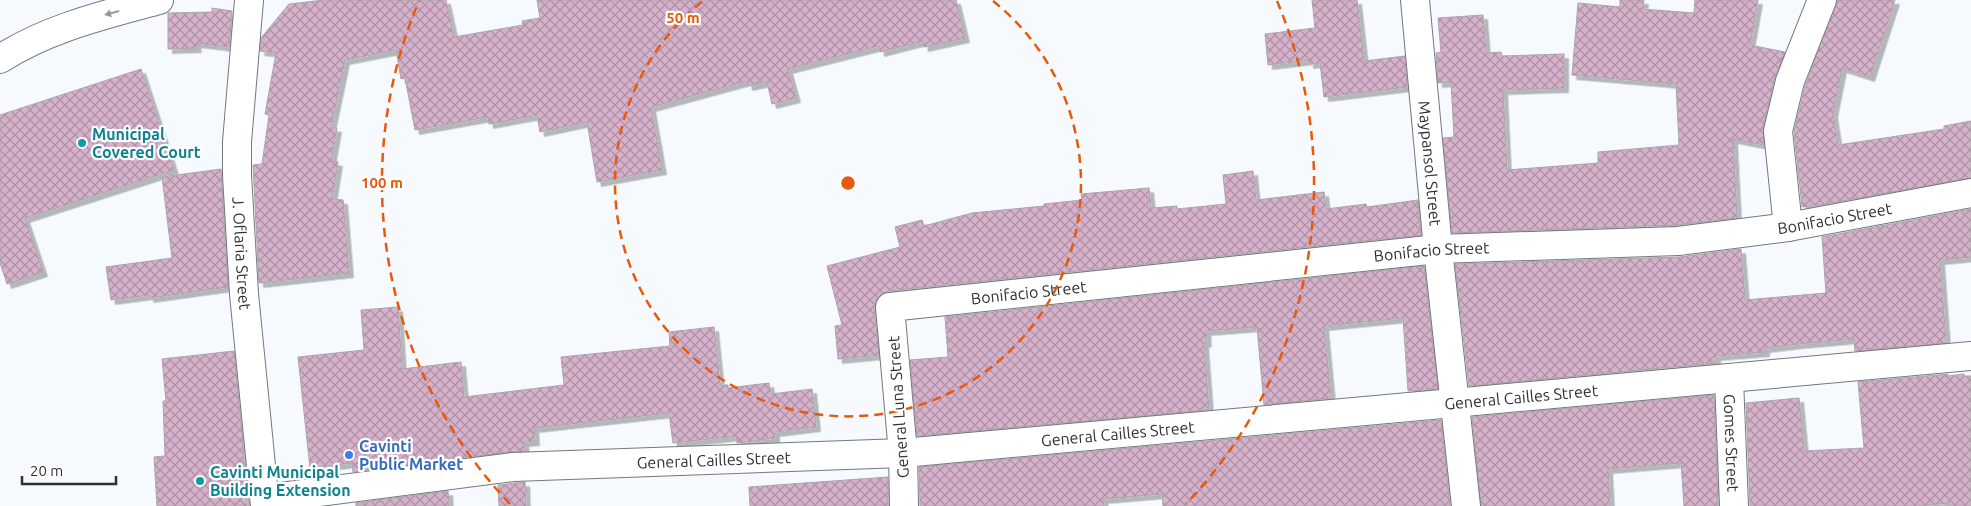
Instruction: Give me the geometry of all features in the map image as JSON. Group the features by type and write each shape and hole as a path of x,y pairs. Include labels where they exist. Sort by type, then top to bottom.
{"street":[{"path":"0,59 19,46 81,21 159,0"},
{"name":"J. Oflaria Street","path":"249,0 237,142 237,175 244,294 265,503"},
{"name":"Maypansol Street","path":"1414,0 1438,250 1466,506"},
{"path":"1788,227 1778,131 1790,81 1822,0"},
{"name":"Bonifacio Street","path":"890,307 1438,250 1678,241 1788,227 1971,193"},
{"name":"General Luna Street","path":"890,307 903,453 904,506"},
{"name":"General Cailles Street","path":"265,503 513,467 903,453 1971,356"},
{"name":"Gomes Street","path":"1729,379 1734,506"}],"building":[{"path":"324,0 446,0 454,37 523,25 522,21 540,18 537,0 956,0 965,38 924,47 923,41 880,52 879,46 788,69 796,98 772,104 767,82 748,86 747,81 651,107 662,170 597,182 587,122 540,132 537,115 489,124 488,117 415,130 405,78 401,79 396,50 345,60 331,127 337,128 331,161 338,162 332,199 343,200 349,273 259,283 253,165 262,164 269,115 265,114 276,53 260,51 261,38 289,4"},
{"path":"1312,0 1357,0 1364,61 1405,56 1407,87 1324,97 1320,63 1309,64 1309,60 1268,65 1265,34 1315,28"},
{"path":"1620,0 1644,0 1643,9 1694,13 1695,0 1758,0 1750,45 1785,52 1775,77 1763,127 1764,145 1733,139 1737,218 1677,225 1452,233 1443,138 1454,137 1451,82 1438,83 1436,53 1441,52 1438,18 1483,15 1486,53 1501,52 1502,56 1564,54 1564,88 1503,90 1507,170 1598,163 1598,152 1679,145 1676,84 1572,75 1578,3 1620,7"},
{"path":"1837,0 1895,0 1870,77 1842,68 1833,113 1838,145 1944,129 1944,126 1971,121 1971,178 1802,207 1794,132 1805,86"},
{"path":"212,8 232,11 229,47 196,43 197,48 168,49 168,13 212,12"},
{"name":"Municipal Covered Court","path":"141,69 174,170 25,218 43,272 7,284 0,263 0,115"},
{"path":"221,169 228,287 149,298 149,295 111,300 106,267 172,258 162,177"},
{"path":"1253,171 1256,200 1324,192 1326,209 1366,204 1367,207 1418,200 1421,235 888,291 876,300 874,308 879,355 838,359 835,326 842,325 827,266 900,247 895,227 922,220 924,226 972,213 1082,200 1081,194 1149,188 1151,208 1177,206 1177,209 1226,204 1223,175"},
{"path":"1971,209 1971,257 1940,260 1946,343 1855,351 1854,339 1798,344 1765,348 1765,352 1716,356 1716,363 1469,386 1455,264 1679,257 1741,249 1745,300 1826,293 1822,237"},
{"path":"1424,266 1438,389 1408,391 1403,318 1324,326 1331,398 1264,405 1257,327 1206,331 1207,342 1204,343 1209,410 917,436 910,360 948,357 945,317"},
{"path":"398,307 402,369 461,362 464,397 564,385 561,357 670,346 669,332 714,327 720,385 728,385 728,388 769,383 771,394 812,389 816,427 775,432 775,438 737,443 736,436 673,443 669,413 534,428 535,441 524,442 525,451 446,459 353,472 352,463 310,468 298,357 364,350 361,310"},
{"path":"234,351 247,506 157,506 154,457 165,456 163,401 166,401 162,359"},
{"path":"1948,374 1948,376 1964,374 1964,376 1971,376 1971,506 1949,506 1949,503 1919,506 1750,506 1746,403 1799,398 1804,451 1864,448 1858,382"},
{"path":"1714,395 1718,506 1684,506 1681,463 1608,469 1610,506 1481,506 1472,417"},
{"path":"1441,420 1450,506 1163,506 1162,494 1103,499 1104,506 920,506 919,467"},
{"path":"888,477 888,506 750,506 749,487"},
{"path":"525,482 526,506 499,506 498,485"},
{"path":"448,491 449,506 356,506 356,503"}],"place":[{"name":"Municipal Covered Court","path":"82,143"},
{"name":"Cavinti Public Market","path":"349,455"},
{"name":"Cavinti Municipal Building Extension","path":"200,481"}]}
